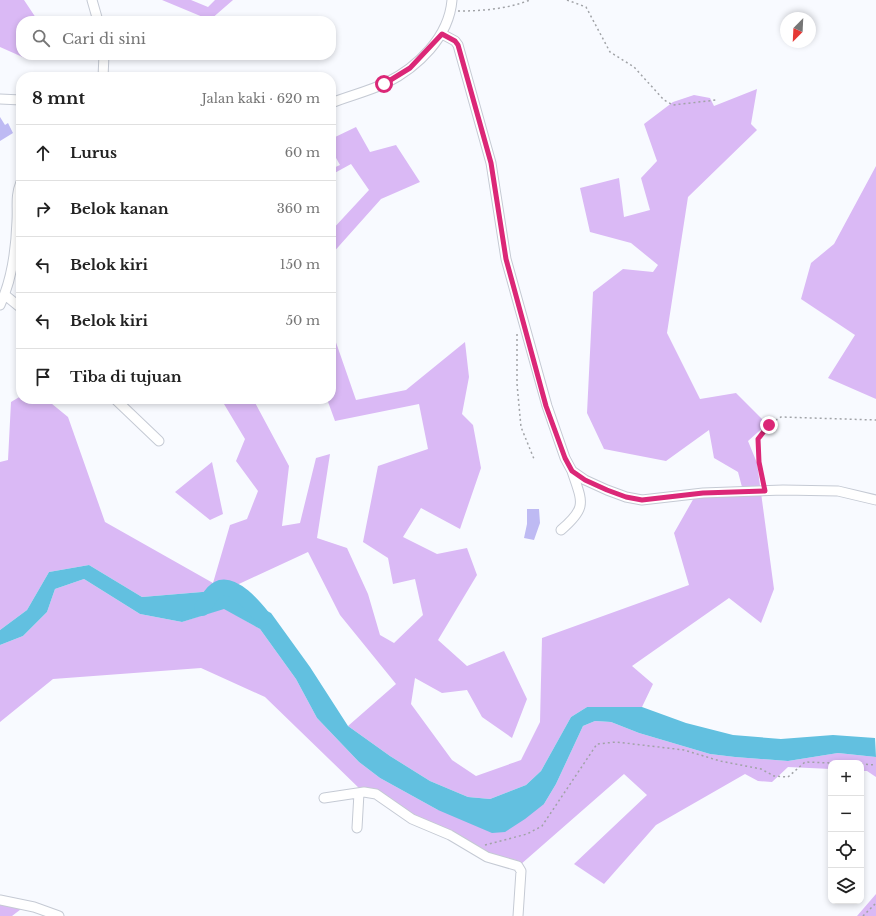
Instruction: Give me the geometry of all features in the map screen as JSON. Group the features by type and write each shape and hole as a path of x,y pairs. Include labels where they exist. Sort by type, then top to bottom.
{"street":[{"path":"92,0 97,16"},
{"path":"336,101 384,84 400,76 410,68 442,34 452,0"},
{"path":"442,34 455,41 459,51 491,163 506,259 546,406 565,458 572,471 581,499 581,508 571,522 560,530"},
{"path":"103,72 104,60"},
{"path":"0,98 16,100"},
{"path":"0,305 5,295 13,260 16,230"},
{"path":"5,295 16,304"},
{"path":"120,404 159,441"},
{"path":"572,471 585,480 607,490 626,497 642,500 703,493 765,491 838,491 876,500"},
{"path":"324,798 368,792 381,795 412,819 450,835 492,859 520,868 518,916"},
{"path":"357,828 359,793"},
{"path":"0,900 34,907 59,916"}],"path":[{"path":"450,10 483,11 518,5 530,0"},
{"path":"567,0 586,8 610,52 634,67 664,100 673,105 716,100"},
{"path":"517,333 517,384 521,427 534,459"},
{"path":"765,491 759,462 758,439 769,425 781,417 876,420"},
{"path":"473,849 527,834 542,826 598,744 616,742 684,750 720,761 762,769 774,776 788,776 805,762 828,763"},
{"path":"864,764 876,765"},
{"path":"863,916 876,903"}],"shaded area":[{"path":"0,0 24,0 35,16 16,16 16,54 0,47"},
{"path":"162,0 191,0 208,7 215,0 233,0 215,16 200,16"},
{"path":"757,89 751,124 757,130 688,197 667,333 700,399 736,393 767,424 748,441 757,463 774,589 761,623 729,598 632,666 653,684 642,707 587,707 571,717 541,771 526,785 490,799 468,797 430,781 390,756 348,726 396,684 340,615 308,552 226,590 142,597 89,565 49,572 27,610 0,630 0,462 8,460 11,402 16,399 16,404 52,404 68,417 105,522 213,583 230,525 247,519 258,491 236,461 245,439 224,404 256,404 289,466 282,526 300,523 316,458 330,454 317,538 347,548 368,594 380,635 394,643 423,615 415,579 393,584 388,558 363,542 378,466 428,449 419,404 335,421 329,404 336,404 336,342 356,400 406,390 465,342 469,377 462,414 473,425 481,468 460,529 421,508 403,537 437,554 467,548 477,575 438,640 467,666 504,651 527,699 512,738 482,717 467,690 442,693 415,678 411,704 452,760 476,776 521,760 540,722 542,638 689,585 674,533 699,489 742,487 738,472 714,458 709,430 666,461 604,449 587,413 593,292 623,269 653,272 658,265 631,243 590,232 580,188 619,178 624,217 650,210 641,178 657,161 644,124 673,102 694,95 710,98 714,106"},
{"path":"356,127 370,152 396,145 420,182 381,199 336,249 336,226 369,190 351,164 336,172 336,167 340,165 336,158 336,137"},
{"path":"876,166 876,399 828,378 855,335 801,299 811,263 834,244"},
{"path":"212,462 223,514 210,520 175,492"},
{"path":"84,579 140,614 182,622 224,608 260,629 296,679 317,718 359,762 380,778 438,810 544,804 556,784 583,726 595,721 611,722 639,733 710,754 788,761 838,753 876,757 876,777 867,771 864,771 864,760 828,760 828,769 788,767 772,782 758,781 745,774 656,825 604,884 574,864 647,795 624,774 520,865 516,860 491,857 361,790 265,697 201,668 53,679 0,722 0,645 23,636 47,612 55,589"},
{"path":"876,894 876,916 857,916"},
{"path":"0,898 29,903 12,916 0,916"}],"water":[{"path":"89,565 142,597 226,590 271,613 310,667 348,726 390,756 430,781 468,797 490,799 526,785 541,771 571,717 587,707 642,707 686,723 733,735 781,739 833,735 875,738 876,757 838,753 788,761 710,754 639,733 611,722 595,721 583,726 556,784 544,804 505,832 492,833 438,810 380,778 359,762 317,718 296,679 260,629 224,609 182,622 140,614 84,579 55,589 47,612 23,636 0,645 0,630 27,610 49,572"}],"building":[{"path":"0,117 5,125 8,123 13,133 0,141"},
{"path":"527,509 539,509 540,523 534,540 524,538 527,524"}],"waterway":[{"path":"202,608 213,592 224,588 237,592 255,608 263,618"}],"route":[{"path":"384,84 400,76 410,68 442,34 455,41 458,45 485,137 491,163 506,259 515,287 546,406 565,458 572,471 585,480 607,490 626,497 642,500 655,500 703,493 765,491 759,462 758,439 769,425"}]}
